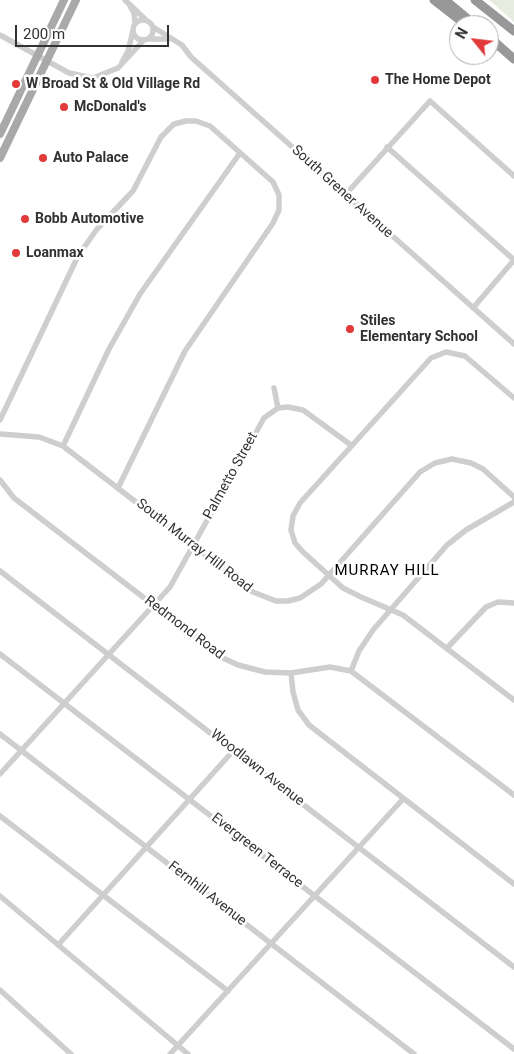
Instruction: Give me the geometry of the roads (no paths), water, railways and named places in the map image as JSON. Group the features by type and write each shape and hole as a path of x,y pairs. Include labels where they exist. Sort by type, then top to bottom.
{"highway":[{"path":"434,0 453,15"},
{"path":"445,0 463,15"},
{"path":"475,0 514,30"},
{"path":"480,0 514,30"},
{"path":"499,46 514,59"},
{"path":"499,52 514,64"}],"main road":[{"path":"0,134 64,0"},
{"path":"0,158 76,0"}],"street":[{"path":"0,35 69,73 85,78 102,77 118,68 152,35 153,27 151,22 145,19 126,0 134,13 135,23 128,51 118,68"},
{"path":"135,23 145,19"},
{"name":"South Grener Avenue","path":"153,27 182,45 190,56 514,344"},
{"path":"133,31 138,39 171,39"},
{"path":"346,194 430,101 514,176"},
{"path":"0,420 84,246 97,229 133,191 162,136 172,126 186,120 210,126 273,182 279,200 279,210 273,223 185,351 118,488"},
{"path":"387,148 514,260 473,308"},
{"path":"63,446 109,349 140,294 240,153"},
{"path":"514,398 470,359 459,353 446,352 430,358 300,504 291,524 292,537 295,543 328,575 353,594 392,608 514,700"},
{"path":"274,388 278,408 288,407 303,410 351,445"},
{"name":"Palmetto Street","path":"0,774 154,606 175,579 259,424 278,408"},
{"name":"South Murray Hill Road","path":"0,434 39,437 63,446 253,592 276,601 288,602 300,598 315,588 420,472 435,463 452,459 471,463 483,469 514,497"},
{"name":"Redmond Road","path":"0,480 14,498 208,648 230,662 259,672 292,673 330,667 351,671 514,795"},
{"path":"351,671 366,640 456,537 514,502"},
{"name":"Woodlawn Avenue","path":"0,571 514,966"},
{"path":"447,648 486,606 500,602 514,603"},
{"name":"Evergreen Terrace","path":"0,654 514,1049"},
{"path":"292,673 293,692 302,718 403,799 514,884"},
{"name":"Fernhill Avenue","path":"0,734 414,1054"},
{"path":"58,946 234,750"},
{"path":"170,1054 403,799"},
{"path":"0,816 228,991"},
{"path":"0,896 188,1054"},
{"path":"0,990 71,1054"}],"place":[{"name":"The Home Depot","path":"375,80"},
{"name":"W Broad St & Old Village Rd","path":"16,84"},
{"name":"McDonald's","path":"64,107"},
{"name":"Auto Palace","path":"43,158"},
{"name":"Bobb Automotive","path":"25,219"},
{"name":"Loanmax","path":"16,253"},
{"name":"Stiles Elementary School","path":"350,329"}],"district":[{"name":"MURRAY HILL","path":"387,571"}]}
